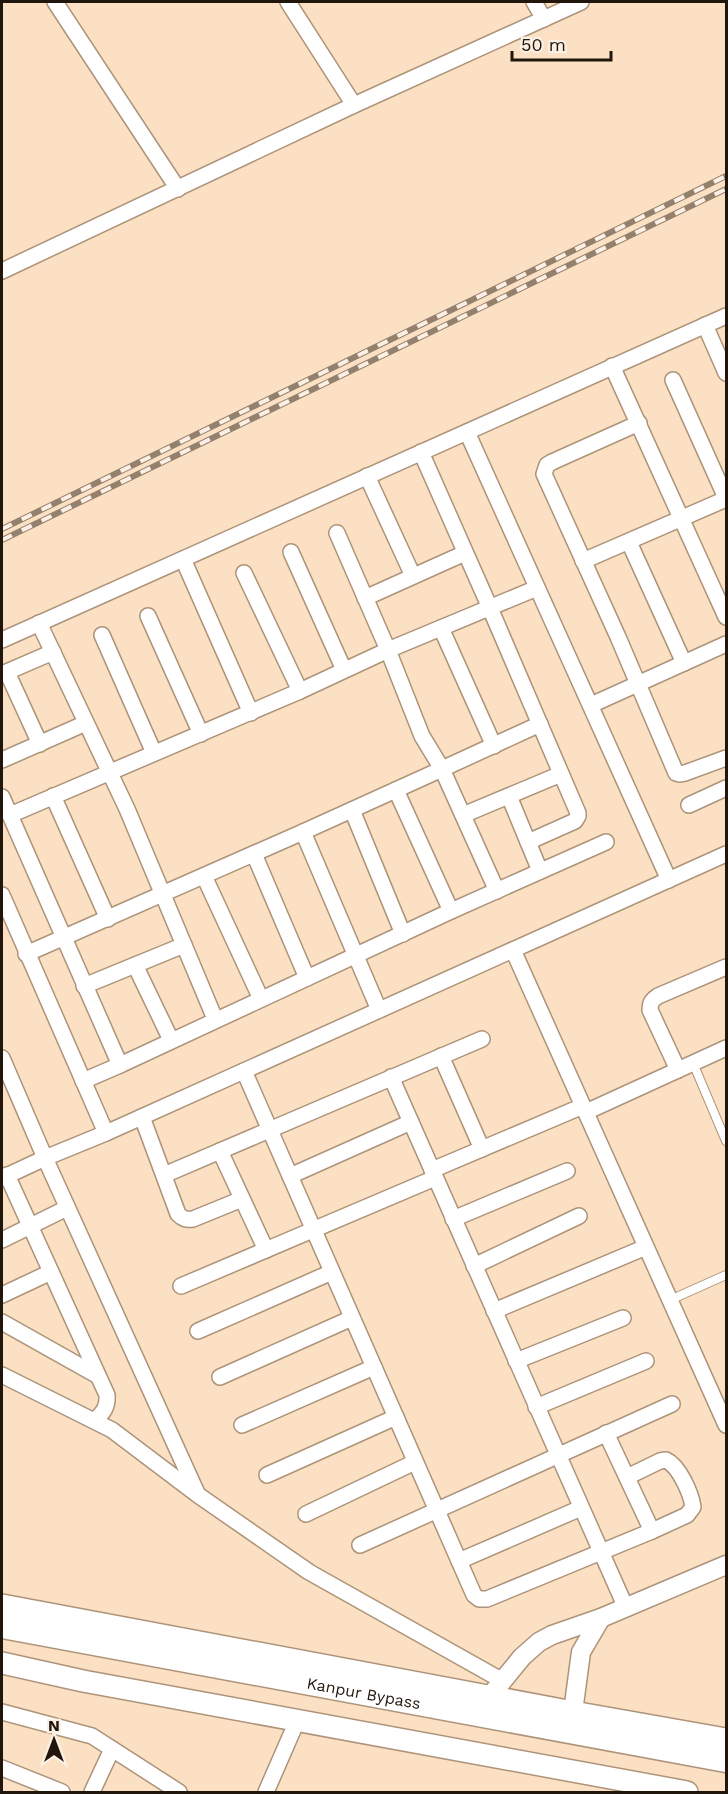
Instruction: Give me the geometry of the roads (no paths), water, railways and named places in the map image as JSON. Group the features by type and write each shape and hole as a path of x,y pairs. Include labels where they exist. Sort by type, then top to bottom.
{"highway":[{"name":"Kanpur Bypass","path":"2,1626 726,1760"},
{"name":"Kanpur Bypass","path":"2,1643 726,1776"}],"main road":[{"path":"2,1605 497,1688 573,1712 726,1738"},
{"path":"2,1663 83,1681 687,1792"}],"street":[{"path":"55,2 178,189"},
{"path":"288,2 354,105"},
{"path":"534,2 544,19"},
{"path":"2,271 354,105 581,2"},
{"path":"2,640 726,316"},
{"path":"705,325 726,373"},
{"path":"612,366 726,617"},
{"path":"583,561 726,498 673,380"},
{"path":"639,423 552,462 547,465 544,474 676,773 685,773 726,758"},
{"path":"467,432 669,880"},
{"path":"422,452 578,813 577,819 528,842"},
{"path":"367,476 413,576"},
{"path":"337,533 388,650 422,736 442,768 497,891"},
{"path":"629,542 684,663"},
{"path":"291,552 344,670"},
{"path":"365,598 465,553"},
{"path":"183,559 250,713"},
{"path":"244,573 300,691"},
{"path":"10,815 250,713 388,650 537,588"},
{"path":"148,616 201,734"},
{"path":"39,623 127,809 215,1019"},
{"path":"441,628 494,746"},
{"path":"102,635 154,753"},
{"path":"591,705 726,644"},
{"path":"40,744 4,673 53,652"},
{"path":"2,760 86,723"},
{"path":"26,954 254,854 540,724"},
{"path":"464,815 561,774"},
{"path":"689,805 726,788"},
{"path":"396,790 451,911"},
{"path":"53,796 108,919"},
{"path":"509,796 540,871"},
{"path":"2,797 120,1065"},
{"path":"352,810 403,934"},
{"path":"303,832 379,1010"},
{"path":"83,1081 606,842"},
{"path":"254,854 307,978"},
{"path":"95,1420 104,1412 107,1395 51,1272 4,1177 726,854"},
{"path":"204,876 261,999"},
{"path":"2,895 106,1133"},
{"path":"84,986 184,945"},
{"path":"513,950 726,1425"},
{"path":"135,965 171,1040"},
{"path":"678,1070 650,1011 650,1005 658,996 726,967"},
{"path":"164,1175 482,1038"},
{"path":"181,1286 313,1229 482,1149 693,1064 726,1048"},
{"path":"441,1056 482,1149"},
{"path":"2,1058 67,1208 198,1495"},
{"path":"244,1071 474,1595 479,1599 487,1599 652,1531 687,1515 693,1507 692,1500 676,1467 666,1460 627,1477"},
{"path":"391,1077 626,1608"},
{"path":"142,1117 178,1214 182,1218 187,1220 242,1199"},
{"path":"290,1176 411,1122"},
{"path":"220,1151 266,1250"},
{"path":"453,1219 567,1171"},
{"path":"2,1240 67,1208"},
{"path":"474,1266 579,1216"},
{"path":"494,1311 646,1246"},
{"path":"2,1295 51,1272"},
{"path":"198,1331 332,1272"},
{"path":"220,1377 352,1318"},
{"path":"516,1361 623,1318"},
{"path":"2,1322 98,1376"},
{"path":"536,1407 646,1361"},
{"path":"242,1425 374,1367"},
{"path":"2,1375 95,1420 309,1572 497,1688 522,1657 539,1642 552,1635 626,1608 726,1565"},
{"path":"360,1545 672,1404"},
{"path":"267,1475 396,1417"},
{"path":"606,1433 652,1531"},
{"path":"306,1514 415,1462"},
{"path":"459,1561 581,1508"},
{"path":"573,1712 581,1652 601,1618"},
{"path":"2,1712 92,1736 173,1791"},
{"path":"266,1792 297,1721"},
{"path":"92,1792 112,1749"},
{"path":"2,1768 62,1792"}],"lane":[{"path":"693,1064 726,1141"},
{"path":"670,1300 726,1275"}],"railway":[{"path":"2,529 726,176"},
{"path":"2,540 726,189"}]}
